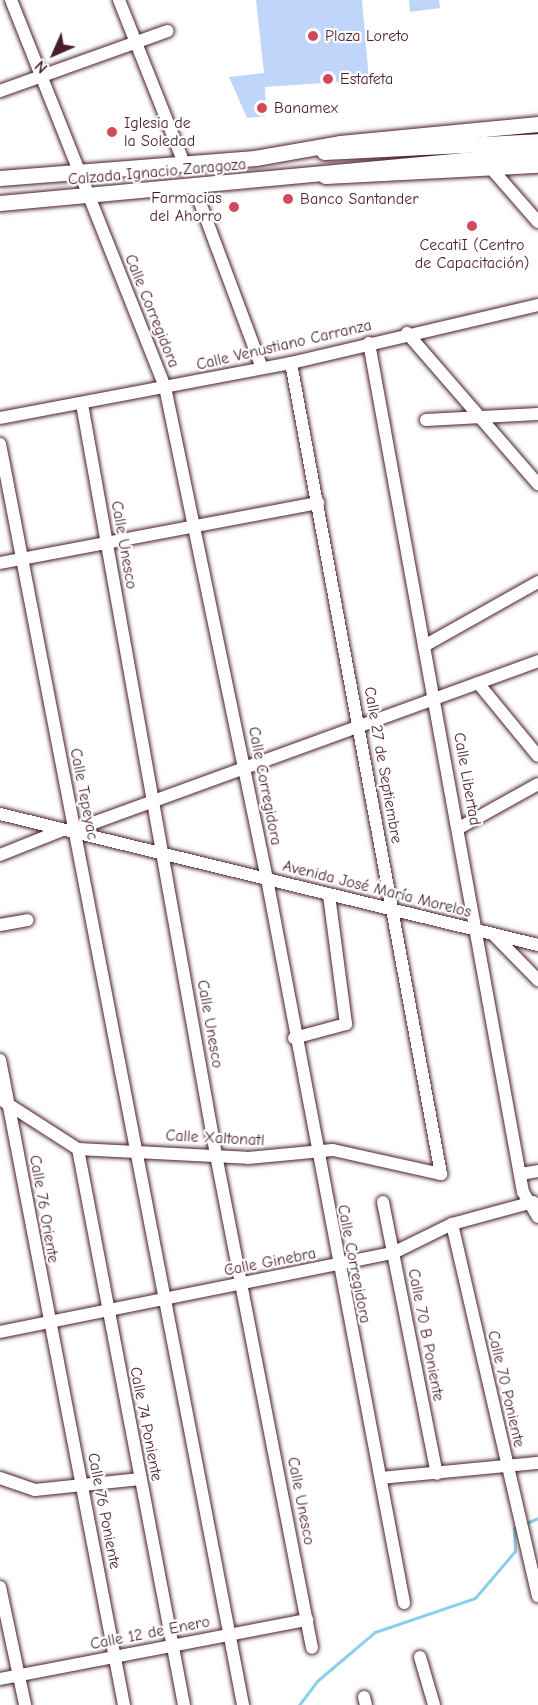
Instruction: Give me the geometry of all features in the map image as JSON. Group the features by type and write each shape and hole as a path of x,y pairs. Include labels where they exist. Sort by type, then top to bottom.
{"main road":[{"name":"Calzada Ignacio Zaragoza","path":"312,152 340,143 538,124"},
{"name":"Calzada Ignacio Zaragoza","path":"0,203 195,189 316,175 410,156 538,141"},
{"name":"Calzada Ignacio Zaragoza","path":"0,178 312,152 410,156 538,153"},
{"name":"Calzada Ignacio Zaragoza","path":"316,175 347,178 538,165"}],"street":[{"name":"Calle Corregidora","path":"11,0 87,196 165,387 245,766 315,1151 404,1603"},
{"path":"119,0 184,162"},
{"path":"0,91 168,31"},
{"path":"490,168 538,222"},
{"path":"195,189 262,369"},
{"name":"Calle Venustiano Carranza","path":"0,418 291,363 407,333 538,305"},
{"path":"407,333 538,484"},
{"name":"Calle Libertad","path":"369,343 424,645 436,699 521,1174 538,1217"},
{"name":"Calle 27 de Septiembre","path":"291,363 360,726 390,909 441,1174"},
{"name":"Calle Unesco","path":"82,404 165,857 216,1155 312,1648"},
{"path":"426,420 538,414"},
{"name":"Calle Tepeyac","path":"0,444 164,1299"},
{"path":"0,563 318,503"},
{"path":"424,645 538,582"},
{"path":"74,830 154,798 538,661"},
{"path":"478,683 538,756"},
{"path":"459,828 538,784"},
{"name":"Avenida José María Morelos","path":"0,814 60,831 74,830 165,857 267,879 477,932 538,945"},
{"path":"0,855 60,831"},
{"path":"294,1038 346,1024 329,894"},
{"path":"0,926 28,920"},
{"path":"495,936 538,980"},
{"name":"Calle 76 Oriente","path":"0,1060 4,1100 48,1323"},
{"path":"4,1100 78,1149"},
{"name":"Calle Xaltonatl","path":"78,1149 135,1149 268,1158 315,1151 370,1155 441,1174"},
{"name":"Calle 74 Poniente","path":"78,1149 107,1312 184,1705"},
{"path":"521,1174 538,1171"},
{"name":"Calle 70 B Poniente","path":"383,1202 437,1474"},
{"name":"Calle Ginebra","path":"0,1332 338,1266 393,1253 452,1224 533,1202"},
{"name":"Calle 70 Poniente","path":"452,1224 527,1561 538,1596"},
{"path":"164,1299 227,1635 243,1705"},
{"name":"Calle 76 Poniente","path":"48,1323 124,1705"},
{"path":"381,1478 538,1463"},
{"path":"0,1478 35,1490 140,1479"},
{"path":"0,1587 25,1705"},
{"name":"Calle 12 de Enero","path":"0,1679 307,1620"},
{"path":"420,1657 434,1705"}],"building":[{"name":"Plaza Loreto","path":"256,0 362,0 369,80 265,87 266,116 247,118 229,77 264,73"},
{"path":"409,0 439,0 440,8 410,12"}],"waterway":[{"path":"524,1524 538,1518"},
{"path":"299,1705 317,1681 375,1632 475,1598 515,1551 514,1528 518,1526"}],"place":[{"name":"Plaza Loreto","path":"313,36"},
{"name":"Estafeta","path":"328,79"},
{"name":"Banamex","path":"262,108"},
{"name":"Iglesia de la Soledad","path":"112,132"},
{"name":"Banco Santander","path":"288,199"},
{"name":"Farmacias del Ahorro","path":"234,207"},
{"name":"CecatiI (Centro de Capacitación)","path":"472,226"}]}
